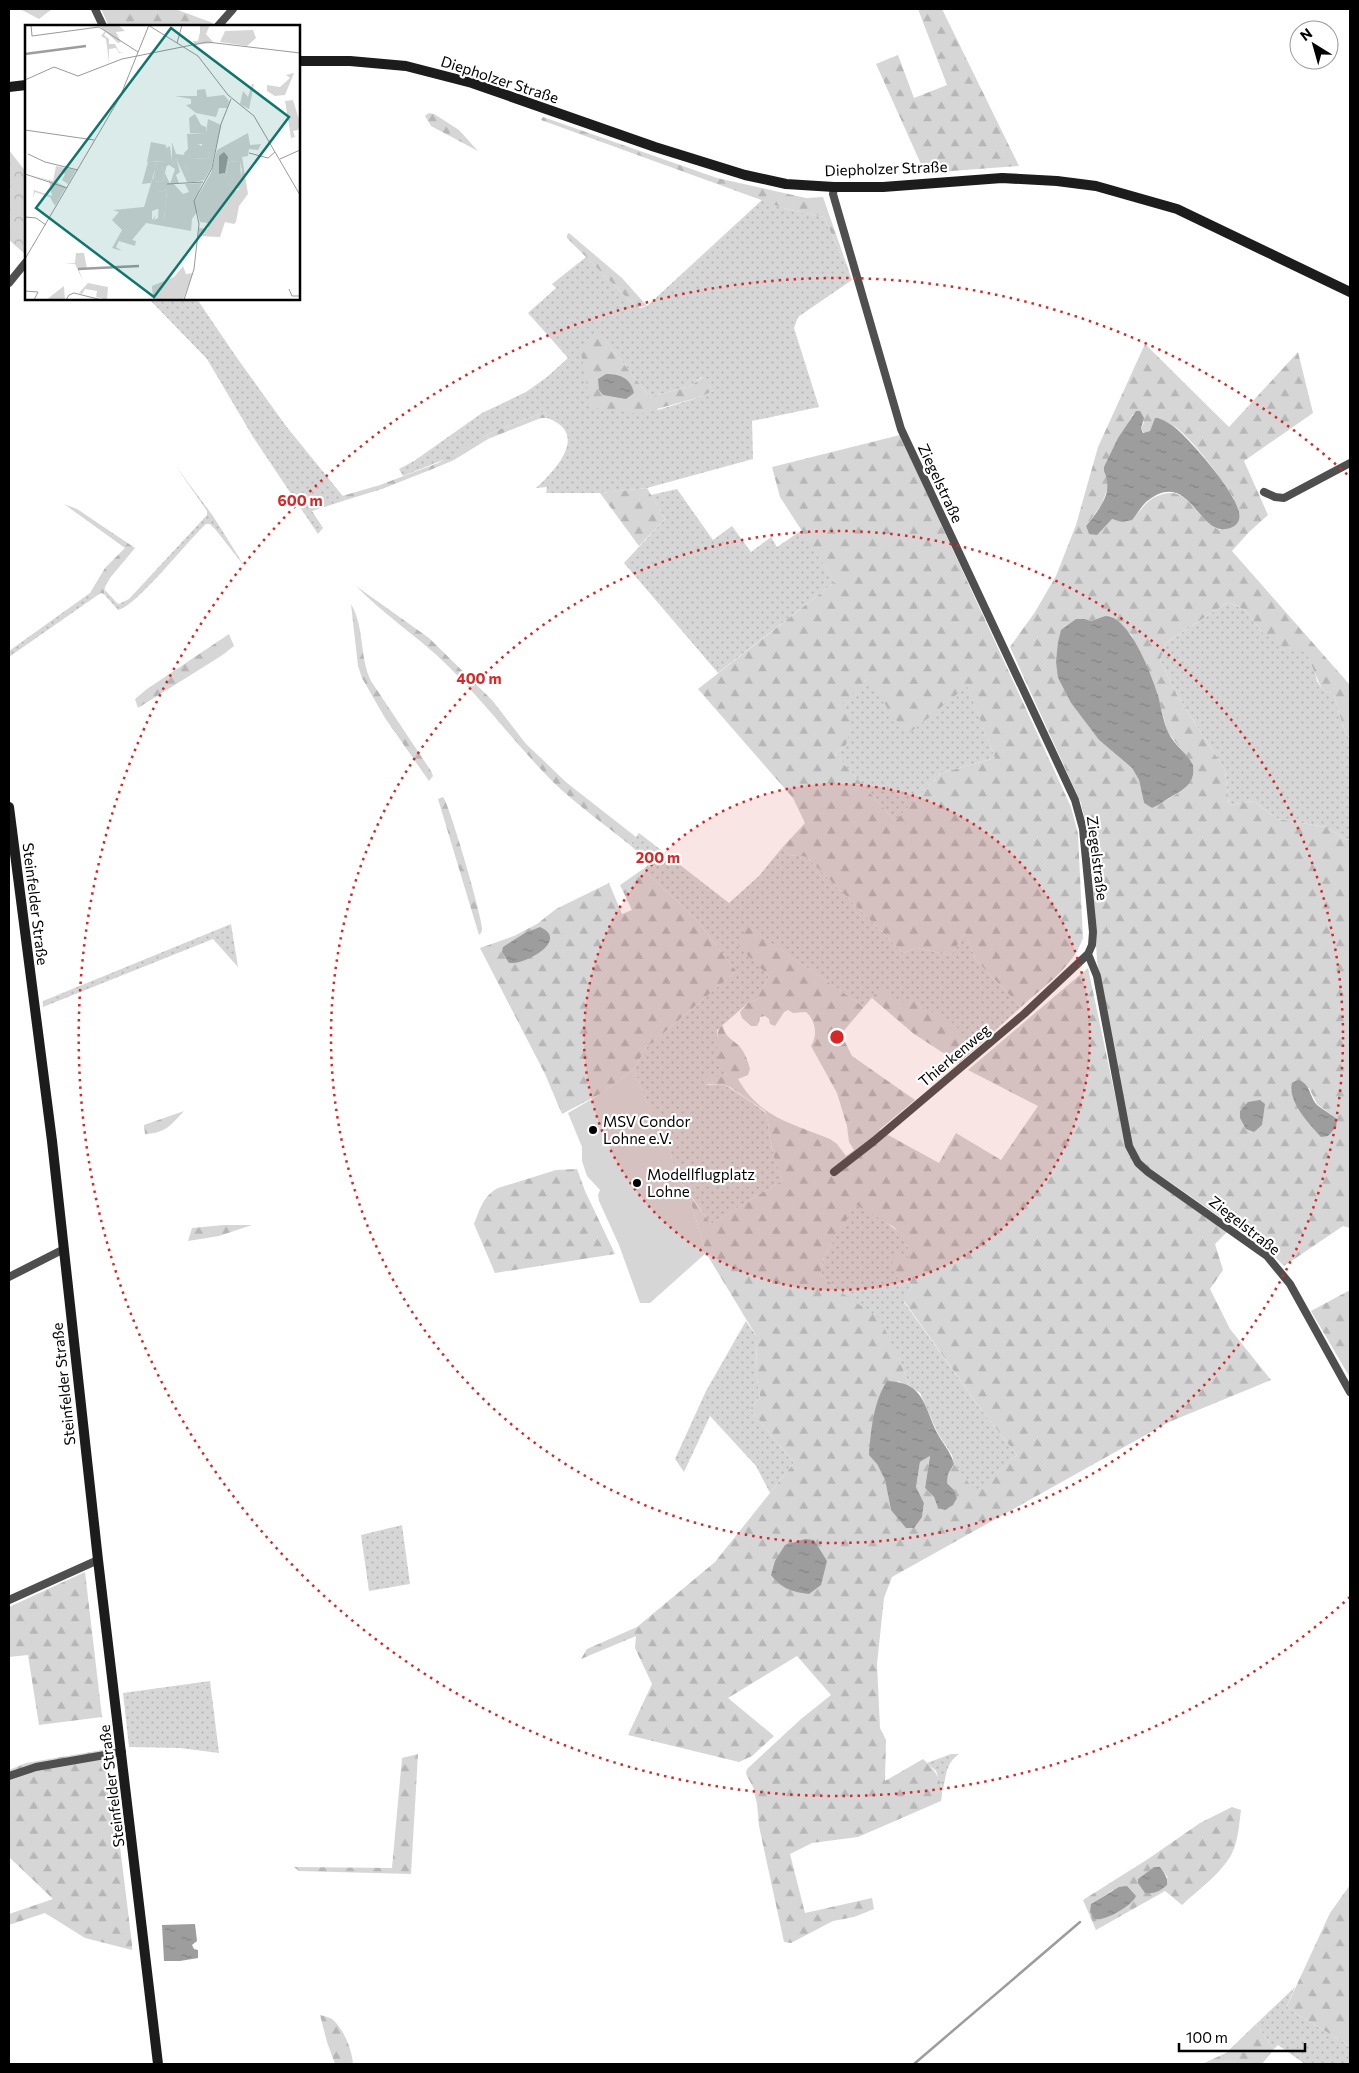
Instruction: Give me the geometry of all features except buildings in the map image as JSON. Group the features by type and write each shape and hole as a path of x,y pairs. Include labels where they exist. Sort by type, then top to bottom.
{"main road":[{"name":"Diepholzer Straße","path":"300,61 350,61 406,66 472,82 655,147 744,175 786,184 834,188 883,187 1002,178 1058,180 1096,186 1176,209 1350,292"},
{"path":"9,87 25,86"},
{"name":"Steinfelder Straße","path":"9,807 52,1141 98,1560 158,2064"}],"street":[{"path":"95,9 103,25"},
{"path":"219,25 233,9"},
{"name":"Ziegelstraße","path":"834,188 833,194 901,430 1075,800 1082,829 1093,932 1092,945 1088,954 1097,976 1128,1146 1138,1163 1267,1256 1278,1268 1290,1284 1350,1392"},
{"path":"9,283 25,263"},
{"path":"1264,492 1274,498 1284,498 1350,463"},
{"name":"Thierkenweg","path":"834,1172 874,1141 1024,1014 1088,954"},
{"path":"9,1277 64,1249"},
{"path":"9,1600 98,1560"},
{"path":"9,1776 36,1767 122,1752"}],"green space":[{"path":"20,9 52,9 39,19"},
{"path":"101,9 175,9 213,23 211,25 109,25"},
{"path":"918,9 942,9 1019,166 925,173 876,64 898,55 914,98 947,85"},
{"path":"429,113 434,114 459,130 478,151 431,126 425,116"},
{"path":"543,117 717,178 806,198 823,197 852,280 824,217 786,209 541,120"},
{"path":"9,150 25,171 25,254 9,240"},
{"path":"763,199 786,209 824,217 852,280 798,317 794,328 819,407 752,421 753,459 647,488 600,493 546,493 547,487 536,488 560,462 568,442 566,433 560,425 547,418 545,412 490,433 453,456 403,476 399,469 414,461 482,413 526,392 547,377 568,358 528,313 556,288 552,284 586,257 636,307 647,306","holes":["600,334 650,397 690,386 702,377 713,391 658,410"]},
{"path":"569,233 622,278 647,306 636,307 567,238"},
{"path":"150,300 198,300 286,426 346,500 312,511 323,528 318,534 253,437 207,359"},
{"path":"600,334 650,397 690,386 703,377 713,391 700,397 639,414 591,407 580,348","holes":["606,374 626,399 604,395 598,379"]},
{"path":"1145,344 1229,427 1298,352 1313,413 1244,461 1268,515 1232,551 1350,685 1350,740 1342,723 1333,693 1324,691 1305,652 1289,651 1262,632 1245,610 1228,602 1166,643 1160,660 1177,695 1225,770 1229,805 1253,801 1278,819 1326,827 1347,840 1350,839 1350,1228 1343,1226 1284,1266 1269,1251 1141,1161 1132,1144 1097,961 1091,845 1081,803 1010,647 1035,612 1056,576 1076,525 1098,447","holes":["1133,414 1144,422 1141,428 1144,433 1150,431 1154,422 1167,422 1177,428 1214,469 1234,499 1220,530 1203,518 1183,497 1175,493 1165,493 1150,500 1133,517 1122,522 1112,519 1089,534 1086,526 1102,504 1108,487 1114,449","1105,616 1131,634 1157,693 1167,731 1193,765 1192,777 1188,786 1152,808 1144,803 1139,780 1132,768 1099,740 1071,703 1058,678 1085,619 1091,621","1309,1088 1317,1104 1337,1119 1290,1089"]},
{"path":"545,412 547,418 541,418 488,439 454,460 435,468 382,489 346,500 342,496 380,485 438,463 490,433"},
{"path":"900,435 1071,807 1078,834 1083,938 1065,967 1021,1007 976,960 965,933 951,955 916,948 903,953 807,857 790,855 782,848 805,823 793,798 698,689 835,582 780,497 772,467","holes":["867,679 907,735 967,686 995,758 941,773 895,821 835,754 846,745 852,720 841,705"]},
{"path":"175,465 213,516 245,567 215,529 210,524 206,524 137,598 118,610 104,594 105,590 119,604 129,599 207,515 207,511"},
{"path":"647,488 665,519 639,546 600,493"},
{"path":"677,489 713,540 732,526 751,552 771,537 777,547 802,530 835,582 718,673 624,563 665,519 651,495"},
{"path":"64,504 77,509 135,548 110,578 105,587 104,594 101,593 95,597 90,593 105,568 125,548"},
{"path":"356,586 429,638 492,700 526,744 567,783 636,837 630,845 581,807 553,782 445,663"},
{"path":"90,593 95,597 9,657 9,651"},
{"path":"1228,602 1245,610 1262,632 1305,651 1313,665 1317,681 1324,691 1333,693 1342,723 1350,740 1350,839 1347,840 1326,827 1278,819 1253,801 1229,805 1225,770 1177,695 1160,660 1166,643"},
{"path":"351,604 358,623 367,671 371,681 431,771 433,776 429,781 385,718 362,678 358,666"},
{"path":"229,634 234,646 138,708 135,699 147,689"},
{"path":"867,679 967,685 995,758 941,773 895,821 835,754 846,745 840,705"},
{"path":"443,797 458,838 477,903 482,928 479,935 438,799"},
{"path":"639,833 729,903 759,876 782,848 790,855 807,857 903,953 916,948 951,955 965,933 976,960 1021,1007 959,1063 964,1051 915,1001 899,1003 882,986 864,1007 748,927 739,946 769,976 756,1000 748,1003 717,1030 720,1066 728,1077 709,1077 704,1079 705,1084 722,1084 727,1086 765,1113 768,1119 772,1150 783,1180 711,1224 674,1172 671,1154 661,1126 647,1103 634,1069 646,1048 736,971 695,918 643,869 655,859 647,853 643,857 630,845"},
{"path":"643,869 695,918 736,971 646,1048 634,1069 602,1093 562,1114 545,1074 480,948 514,936 537,924 556,909 609,883 622,914 632,910 620,885"},
{"path":"231,924 238,967 213,939 43,1007 43,1001"},
{"path":"747,926 864,1007 841,1034 852,1056 915,1100 879,1130 939,1163 956,1133 1001,1160 1038,1106 968,1070 1088,968 1126,1147 1136,1165 1227,1232 1215,1244 1223,1270 1210,1289 1230,1329 1271,1380 1169,1422 892,1577 884,1598 877,1664 880,1728 886,1740 885,1781 923,1759 938,1778 942,1789 941,1801 858,1837 812,1843 790,1854 805,1913 872,1898 874,1909 854,1917 833,1921 791,1943 784,1942 759,1826 757,1804 753,1787 746,1774 747,1769 801,1719 831,1695 797,1656 728,1698 774,1736 752,1756 739,1762 628,1735 652,1684 635,1648 636,1636 581,1659 587,1649 637,1627 715,1562 794,1463 750,1409 760,1396 756,1373 757,1337 706,1253 688,1193 711,1224 783,1180 775,1161 765,1111 730,1087 721,1084 705,1084 703,1079 709,1077 728,1077 719,1063 717,1040 720,1026 723,1026 727,1036 745,1054 750,1069 748,1075 738,1079 756,1103 778,1118 830,1139 837,1144 846,1156 854,1150 849,1142 847,1126 837,1093 811,1046 815,1037 815,1028 806,1012 793,1013 788,1010 784,1012 775,1026 770,1024 769,1019 765,1016 760,1017 757,1026 751,1026 742,1018 740,1012 748,1003 756,1000 769,976 738,946","holes":["856,1205 894,1227 908,1246 909,1258 897,1255 892,1263 896,1276 912,1285 904,1301 980,1408 1017,1455 975,1491 954,1464 948,1474 947,1483 953,1489 938,1508 934,1497 925,1488 930,1456 920,1462 916,1487 924,1503 922,1517 891,1510 885,1480 877,1464 898,1381 910,1387 899,1358 879,1318 842,1293 821,1275 824,1256"]},
{"path":"882,985 899,1002 915,1001 928,1013 937,1011 957,1027 961,1032 964,1045 959,1063 914,1034 872,998"},
{"name":"Modellflugplatz Lohne","path":"634,1069 647,1103 661,1125 671,1154 674,1172 688,1193 706,1253 650,1303 640,1303 619,1245 599,1201 598,1195 600,1190 587,1176 582,1161 582,1147 568,1113 602,1093"},
{"path":"184,1111 163,1130 145,1134 144,1125"},
{"path":"577,1169 585,1191 615,1254 495,1273 474,1224 485,1199 498,1188 556,1170"},
{"path":"856,1204 890,1225 904,1240 908,1248 909,1257 896,1276 912,1285 904,1302 980,1408 1017,1455 975,1492 954,1464 952,1455 938,1434 920,1393 910,1387 899,1358 842,1293 821,1275 824,1256"},
{"path":"252,1225 219,1236 188,1241 192,1228"},
{"path":"1350,1290 1350,1375 1349,1376 1311,1311"},
{"path":"746,1321 757,1337 756,1373 760,1396 750,1409 794,1463 770,1493 756,1466 710,1416 684,1472 675,1459 706,1391"},
{"path":"402,1525 410,1584 369,1591 361,1535"},
{"path":"85,1572 102,1717 39,1725 28,1655 9,1657 9,1607"},
{"path":"210,1681 219,1753 180,1748 129,1747 123,1693"},
{"path":"108,1749 132,1950 85,1938 45,1913 9,1925 9,1914 53,1899 9,1857 9,1770 26,1763"},
{"path":"418,1754 411,1874 299,1871 294,1867 392,1868 402,1758"},
{"path":"951,1754 959,1754 949,1765 943,1790 936,1771 927,1763"},
{"path":"1232,1807 1241,1810 1238,1834 1233,1852 1214,1876 1182,1905 1165,1891 1096,1930 1083,1900 1200,1823","holes":["1154,1867 1160,1867 1168,1878 1138,1879","1113,1890 1127,1906 1119,1910 1091,1904"]},
{"path":"1350,1885 1350,2046 1295,2013 1287,2006 1330,1913"},
{"path":"1295,1987 1287,2006 1295,2013 1350,2046 1350,2064 1305,2064 1278,2045 1274,2049 1256,2024"},
{"path":"320,2015 332,2019 340,2028 349,2046 353,2064 335,2064"},
{"path":"1256,2024 1274,2049 1262,2064 1202,2064 1226,2053"}],"water":[{"path":"606,374 616,375 628,380 634,393 626,399 603,395 599,390 598,379"},
{"path":"1136,411 1140,411 1144,418 1141,428 1143,433 1150,431 1155,418 1158,418 1175,427 1196,449 1218,475 1235,502 1239,514 1236,525 1227,529 1215,528 1183,496 1173,492 1161,493 1146,502 1132,520 1122,522 1112,519 1097,535 1089,534 1086,526 1104,500 1106,493 1107,479 1104,467 1118,438"},
{"path":"1105,616 1123,625 1131,635 1145,661 1155,686 1168,732 1193,765 1192,777 1187,786 1152,808 1144,803 1139,780 1132,768 1099,740 1071,703 1058,678 1056,662 1061,630 1076,619 1091,621"},
{"path":"540,927 548,932 550,938 548,945 534,956 516,963 509,963 502,952 503,947 525,933"},
{"path":"1298,1080 1308,1087 1317,1105 1337,1119 1336,1127 1328,1136 1321,1137 1296,1105 1291,1090 1292,1083"},
{"path":"1260,1100 1265,1104 1262,1125 1254,1132 1246,1129 1240,1118 1240,1111 1248,1102"},
{"path":"887,1381 899,1382 909,1386 921,1397 937,1433 954,1464 948,1474 947,1483 953,1489 957,1498 953,1505 945,1510 938,1508 934,1497 925,1488 930,1456 920,1462 916,1487 924,1503 922,1517 914,1528 906,1528 891,1510 885,1480 877,1464 869,1455 876,1407"},
{"path":"805,1539 814,1540 827,1561 821,1585 809,1594 788,1589 771,1575 775,1561 785,1545"},
{"path":"1154,1867 1160,1867 1166,1877 1167,1885 1157,1892 1145,1893 1138,1883 1138,1879"},
{"path":"1127,1886 1136,1896 1129,1904 1111,1916 1094,1919 1090,1912 1091,1904 1119,1887"},
{"path":"195,1924 197,1941 192,1945 194,1949 198,1950 198,1958 164,1961 162,1925"}],"waterway":[{"path":"914,2064 1080,1922"}],"place":[{"name":"MSV Condor Lohne e.V.","path":"593,1130"},
{"name":"Modellflugplatz Lohne","path":"637,1183"}]}
